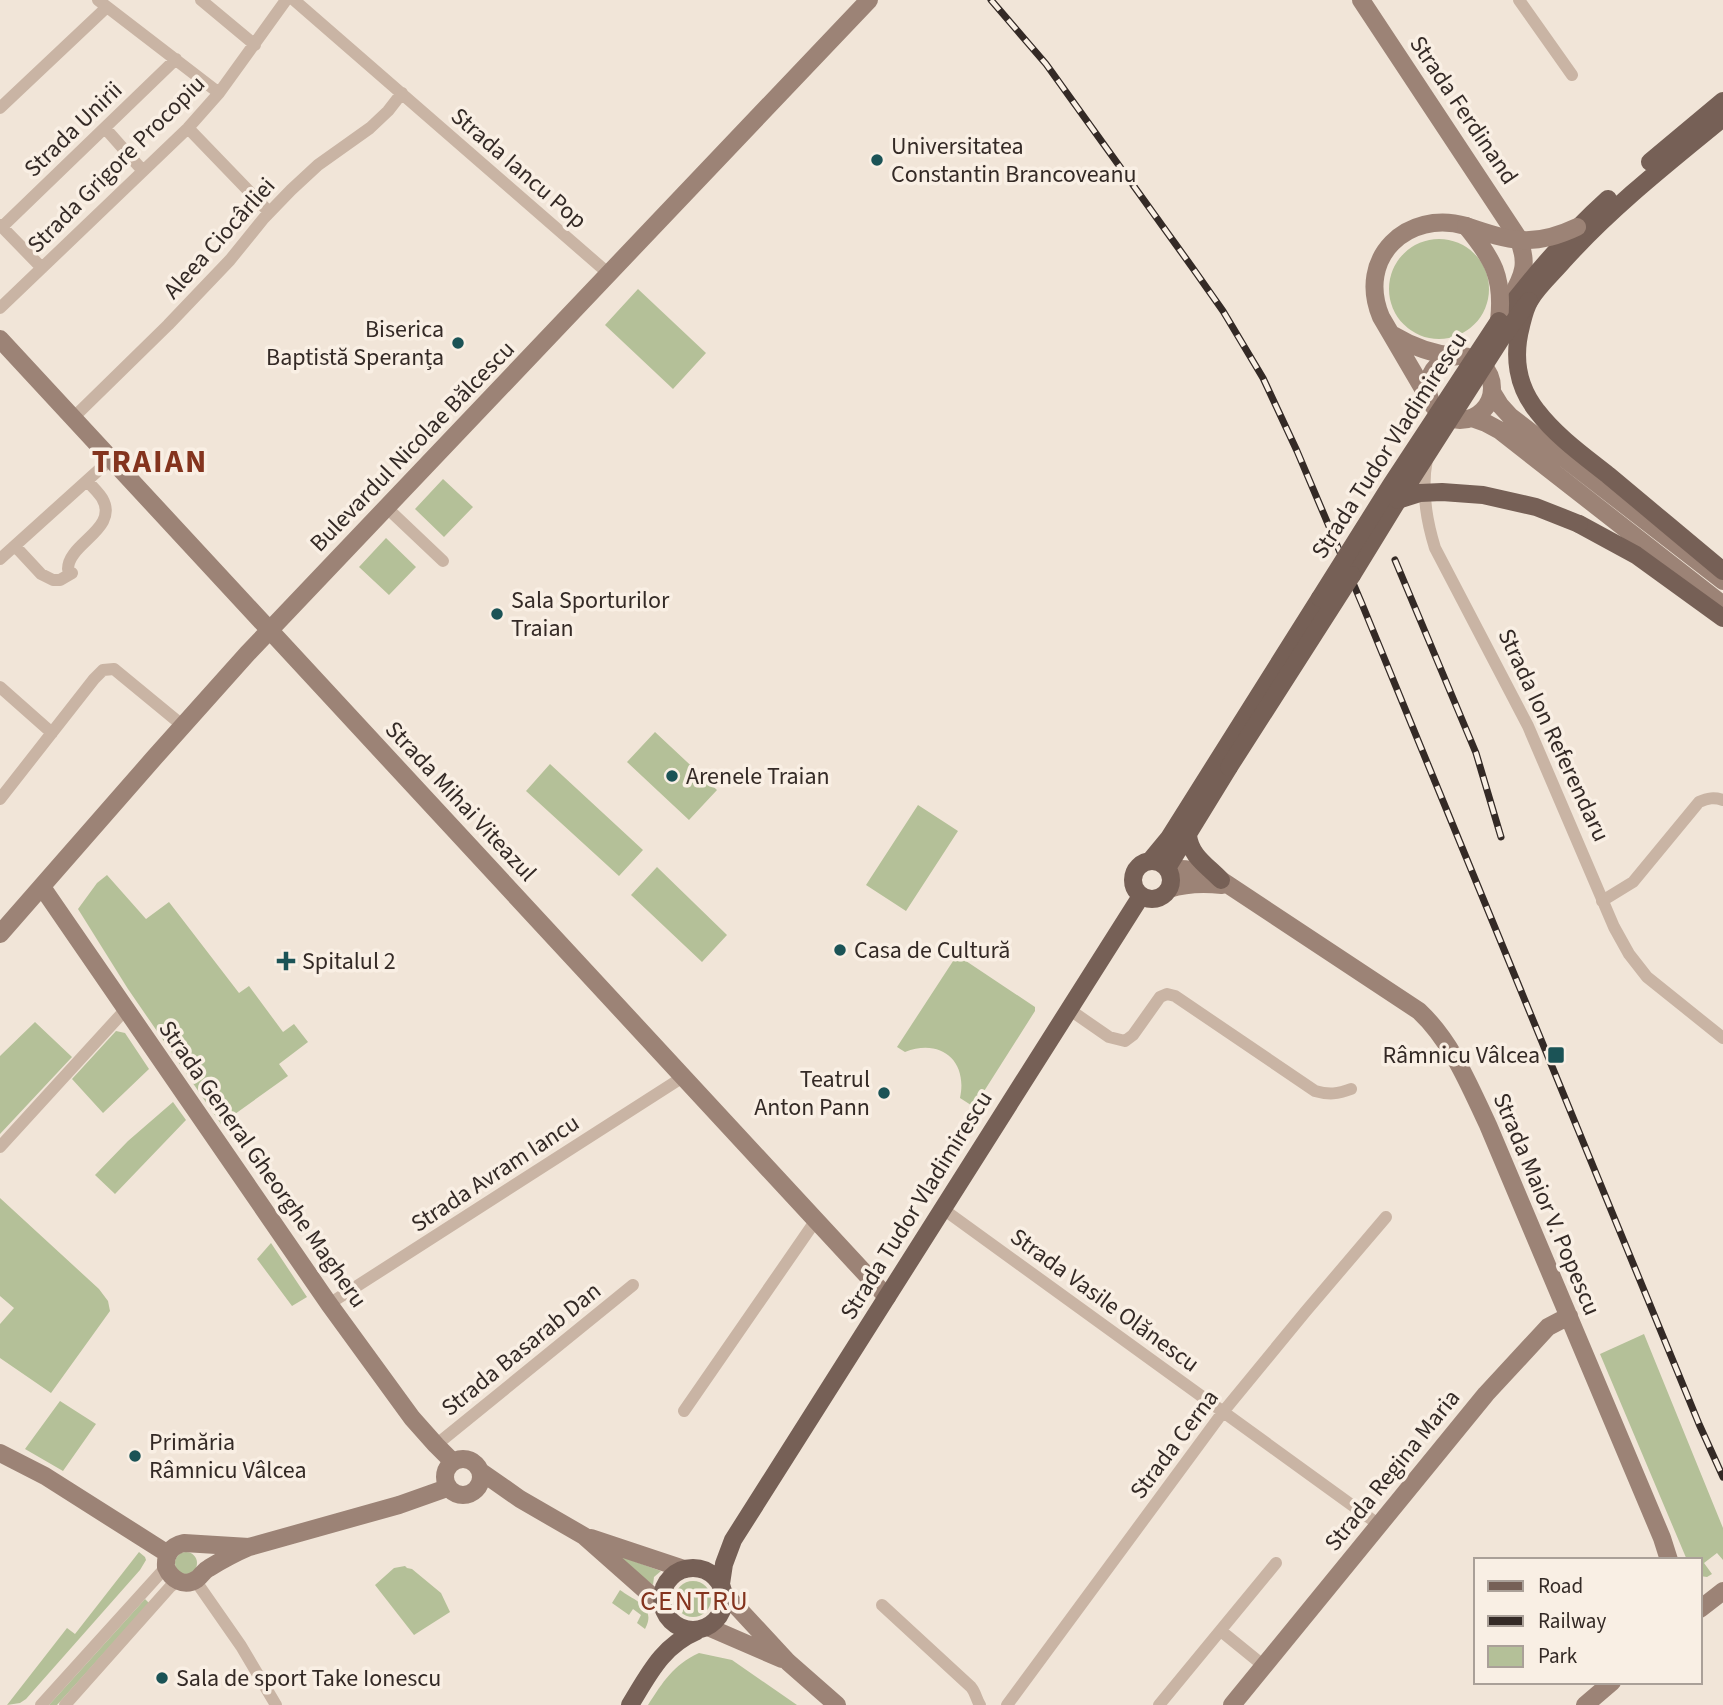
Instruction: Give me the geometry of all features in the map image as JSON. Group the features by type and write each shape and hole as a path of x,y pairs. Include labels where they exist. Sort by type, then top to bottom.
{"main road":[{"name":"Bulevardul Nicolae Bălcescu","path":"0,934 183,725 270,631 869,0"},
{"name":"Strada Ferdinand","path":"1361,0 1505,216 1523,250 1523,272 1496,322"},
{"name":"Strada Tudor Vladimirescu","path":"1168,869 1223,764 1391,485 1496,322 1577,227 1723,102"},
{"name":"Strada Tudor Vladimirescu","path":"722,1589 724,1564 733,1540 1140,896 1132,884 1138,867 1150,861 1169,838 1223,764 1501,339 1529,301 1602,221 1723,118"},
{"path":"1466,226 1494,267 1500,294 1489,352 1491,384 1486,408 1472,418 1455,421 1433,407 1376,306 1373,287 1376,269 1384,253 1396,239 1417,226 1430,223 1455,223 1466,226 1506,239 1534,241 1547,239 1577,227"},
{"path":"1529,301 1518,338 1516,356 1518,372 1536,410 1623,488 1723,570"},
{"path":"1429,398 1428,380 1438,364 1477,346 1496,322"},
{"path":"1391,333 1429,352 1471,357 1482,365 1500,405 1510,416 1723,581"},
{"name":"Strada Mihai Viteazul","path":"0,339 887,1297"},
{"path":"1472,418 1499,430 1723,605"},
{"path":"1398,500 1420,493 1442,492 1483,495 1536,507 1578,524 1636,555 1723,618"},
{"path":"1188,835 1194,853 1225,883"},
{"path":"1140,896 1153,900 1159,898 1168,889 1171,879 1168,869 1157,861 1150,861"},
{"name":"Strada Maior V. Popescu","path":"1168,869 1202,871 1225,883 1419,1011 1433,1024 1455,1057 1488,1125 1668,1558"},
{"path":"1168,889 1195,883 1225,883"},
{"name":"Strada General Gheorghe Magheru","path":"42,887 329,1304 412,1418 453,1462"},
{"name":"Strada Regina Maria","path":"1232,1705 1486,1394 1548,1327 1569,1316"},
{"path":"0,1452 45,1476 167,1561"},
{"path":"480,1471 481,1478 472,1494 455,1494 447,1488 445,1473 448,1466 462,1459 471,1461 480,1471 520,1499 584,1536 681,1629 703,1629 788,1662"},
{"path":"249,1547 177,1545 167,1561 169,1574 192,1577 249,1547 399,1505 447,1488"},
{"path":"477,1489 520,1499"},
{"path":"584,1536 707,1571 788,1662 837,1705"},
{"name":"Strada Tudor Vladimirescu","path":"691,1568 733,1540"},
{"path":"191,1544 202,1551 205,1557 192,1577"},
{"path":"656,1663 664,1638 661,1596 664,1587 676,1573 691,1568"},
{"path":"630,1705 656,1663 674,1643 716,1621 724,1603 722,1589"},
{"path":"1702,1592 1723,1591"},
{"path":"1702,1607 1723,1591"},
{"path":"1585,1705 1610,1684"}],"street":[{"path":"201,0 255,45"},
{"name":"Strada Grigore Procopiu","path":"0,308 188,128 219,93 286,0"},
{"path":"294,0 402,93"},
{"path":"1518,0 1572,75"},
{"path":"0,108 103,4 219,93"},
{"name":"Strada Unirii","path":"1,226 176,60"},
{"name":"Aleea Ciocârliei","path":"73,418 168,325 291,190 318,165 370,128 402,93"},
{"name":"Strada Iancu Pop","path":"402,93 609,274"},
{"path":"105,128 143,171"},
{"path":"188,128 269,212"},
{"path":"1,226 42,268"},
{"name":"Strada Ion Referendaru","path":"1447,418 1433,440 1425,468 1427,520 1435,548 1528,726 1602,901 1629,954 1647,977 1723,1038"},
{"path":"0,559 111,459"},
{"path":"15,546 45,577 60,580 70,571 67,564 71,555 104,521 103,499 87,481"},
{"path":"387,508 443,561"},
{"path":"0,799 103,670 114,669 183,725"},
{"path":"0,687 52,733"},
{"path":"1602,901 1633,882 1699,802 1715,797 1723,800"},
{"path":"1070,1010 1110,1037 1125,1041 1133,1035 1160,997 1167,994 1175,996 1315,1091 1337,1094 1351,1089"},
{"path":"0,1147 126,1009"},
{"name":"Strada Avram Iancu","path":"329,1304 683,1077"},
{"name":"Strada Vasile Olănescu","path":"943,1209 1378,1524"},
{"name":"Strada Cerna","path":"1007,1705 1223,1412 1386,1217"},
{"path":"684,1411 816,1220"},
{"name":"Strada Basarab Dan","path":"436,1445 633,1285"},
{"path":"41,1705 167,1561"},
{"path":"1159,1705 1276,1563"},
{"path":"65,1705 170,1587 192,1577 235,1637 276,1705"},
{"path":"882,1605 971,1687 980,1705"},
{"path":"1221,1631 1264,1666"}],"green space":[{"path":"1439,239 1467,247 1481,261 1489,289 1481,317 1467,331 1439,339 1411,331 1397,317 1389,289 1397,261 1411,247"},
{"path":"638,289 706,353 673,389 605,325"},
{"path":"443,479 473,507 444,537 415,509"},
{"path":"386,538 416,567 389,595 359,567"},
{"name":"Arenele Traian","path":"655,732 717,790 689,820 627,762"},
{"path":"550,764 643,850 619,876 526,791"},
{"path":"918,805 958,831 906,911 866,885"},
{"path":"657,867 727,935 702,962 631,895"},
{"path":"107,875 146,919 169,902 239,993 249,986 283,1032 294,1024 308,1042 279,1064 288,1076 221,1124 128,989 78,909 97,883"},
{"path":"957,955 1035,1007 974,1107 960,1098 960,1073 949,1056 930,1048 905,1052 897,1047"},
{"path":"35,1022 72,1057 0,1134 0,1056"},
{"path":"116,1031 125,1033 149,1069 103,1113 72,1079"},
{"path":"173,1102 186,1120 115,1194 95,1175 128,1141"},
{"path":"0,1198 99,1289 108,1301 110,1311 51,1393 0,1358 0,1324 14,1308 0,1296"},
{"path":"271,1243 307,1297 292,1306 257,1259"},
{"path":"1644,1334 1723,1528 1723,1560 1717,1553 1704,1563 1712,1574 1707,1577 1702,1576 1702,1558 1686,1558 1600,1354"},
{"path":"60,1401 96,1424 63,1471 25,1449"},
{"path":"139,1552 146,1560 140,1570 26,1699 7,1705 67,1628 75,1634"},
{"path":"186,1552 194,1555 197,1563 194,1571 186,1574 178,1571 175,1563 178,1555"},
{"path":"611,1553 661,1571 654,1577 653,1585"},
{"path":"405,1566 441,1593 450,1612 414,1635 375,1585 394,1568"},
{"path":"693,1581 706,1586 711,1599 706,1612 693,1617 680,1612 675,1599 680,1586"},
{"path":"620,1590 643,1605 648,1615 645,1629 637,1623 641,1615 633,1609 629,1615 612,1603"},
{"path":"145,1599 149,1603 57,1705 49,1705"},
{"path":"699,1653 732,1660 797,1705 648,1705 675,1669"}],"railway":[{"path":"991,0 1046,64 1223,311 1263,378 1362,604 1723,1477"},
{"path":"1395,560 1476,753 1501,837"}],"place":[{"name":"Universitatea Constantin Brancoveanu","path":"877,160"},
{"name":"Biserica Baptistă Speranța","path":"458,343"},
{"name":"Sala Sporturilor Traian","path":"497,614"},
{"name":"Arenele Traian","path":"672,776"},
{"name":"Casa de Cultură","path":"840,950"},
{"name":"Spitalul 2","path":"286,961"},
{"name":"Râmnicu Vâlcea","path":"1556,1055"},
{"name":"Teatrul Anton Pann","path":"884,1093"},
{"name":"Primăria Râmnicu Vâlcea","path":"135,1456"},
{"name":"Sala de sport Take Ionescu","path":"162,1678"}],"district":[{"name":"TRAIAN","path":"150,461"},
{"name":"CENTRU","path":"695,1600"}]}
